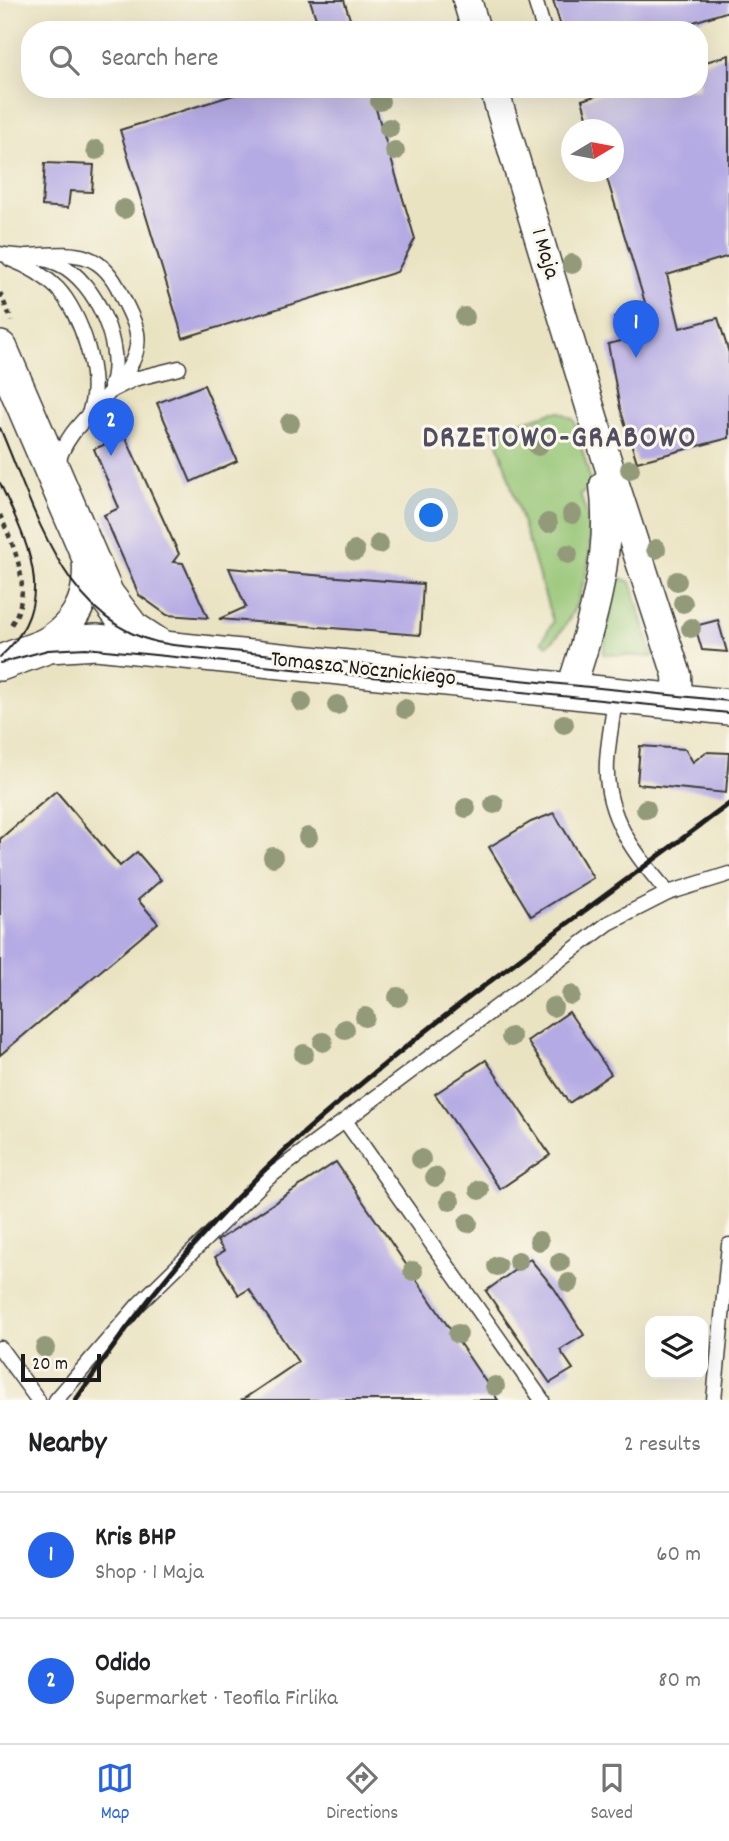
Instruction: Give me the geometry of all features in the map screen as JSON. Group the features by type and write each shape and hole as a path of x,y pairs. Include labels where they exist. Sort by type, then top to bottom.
{"street":[{"path":"467,0 473,21"},
{"name":"1 Maja","path":"497,98 594,420 677,675 678,702"},
{"path":"8,339 60,490 85,548 117,611 138,634 167,650"},
{"name":"1 Maja","path":"569,691 606,553 606,502 594,420"},
{"path":"8,649 61,634 75,617 86,593 85,548"},
{"name":"Tomasza Nocznickiego","path":"8,649 83,641 729,707"}],"lane":[{"path":"535,0 541,21"},
{"path":"26,256 62,253 80,255 98,263 115,281 134,324 137,343 132,363 68,439 59,459 60,490"},
{"path":"0,254 26,256 60,264 88,286 115,347 115,374 107,393"},
{"path":"0,254 46,278 66,301 93,365 94,396 86,417"},
{"path":"107,393 134,379 179,368"},
{"path":"615,695 607,765 613,813 633,850 668,893"},
{"path":"56,1400 139,1304 268,1178 609,923 668,893 729,874"},
{"path":"346,1122 542,1400"},
{"path":"715,1400 729,1245"},
{"path":"0,1348 38,1400"}],"path":[{"path":"0,293 8,339"},
{"path":"0,515 15,550 22,577 17,615 11,625 8,649"}],"green space":[{"path":"560,412 574,420 593,489 580,494 590,531 588,561 581,593 567,622 548,645 542,641 553,622 494,430"},
{"path":"621,578 631,582 653,657 603,654 615,583"}],"building":[{"path":"310,0 344,0 350,19 317,21"},
{"path":"553,0 729,0 729,11 697,21 559,21"},
{"path":"729,55 729,256 667,275 680,328 718,318 729,353 729,438 637,462 620,408 608,344 621,341 614,317 647,309 608,182 624,182 624,119 588,119 582,100 708,98 708,61"},
{"path":"224,98 373,98 415,239 397,272 183,338 120,130"},
{"path":"45,163 94,165 92,192 70,191 68,208 42,206"},
{"path":"204,385 237,461 191,482 157,403"},
{"path":"125,436 179,554 173,562 183,563 208,618 167,615 139,595 104,515 119,508 94,449"},
{"path":"229,568 423,584 420,635 219,619 246,607"},
{"path":"718,620 727,652 702,650 695,626"},
{"path":"640,746 685,749 693,762 706,752 729,753 726,793 637,784"},
{"path":"56,791 120,866 137,852 161,880 138,900 158,923 0,1055 0,839"},
{"path":"554,813 593,878 531,916 489,847 531,822"},
{"path":"569,1012 611,1074 569,1103 527,1041"},
{"path":"486,1060 550,1155 500,1189 435,1094"},
{"path":"336,1162 498,1400 242,1400 298,1362 249,1289 239,1295 215,1257 224,1251 217,1241"},
{"path":"530,1259 554,1288 584,1335 560,1350 573,1369 550,1383 486,1291"}],"tram line":[{"path":"0,428 42,530 60,563 81,593 106,617 136,635 173,645 729,701"},
{"path":"0,483 28,550 34,594 30,615 19,636 0,657"},
{"path":"0,663 48,650 86,648 729,713"}],"railway":[{"path":"76,1400 159,1287 221,1215 287,1148 471,996 729,804"}],"place":[{"name":"Kris BHP","path":"636,358"},
{"name":"Odido","path":"111,456"}],"district":[{"name":"DRZETOWO-GRABOWO","path":"560,440"}]}
